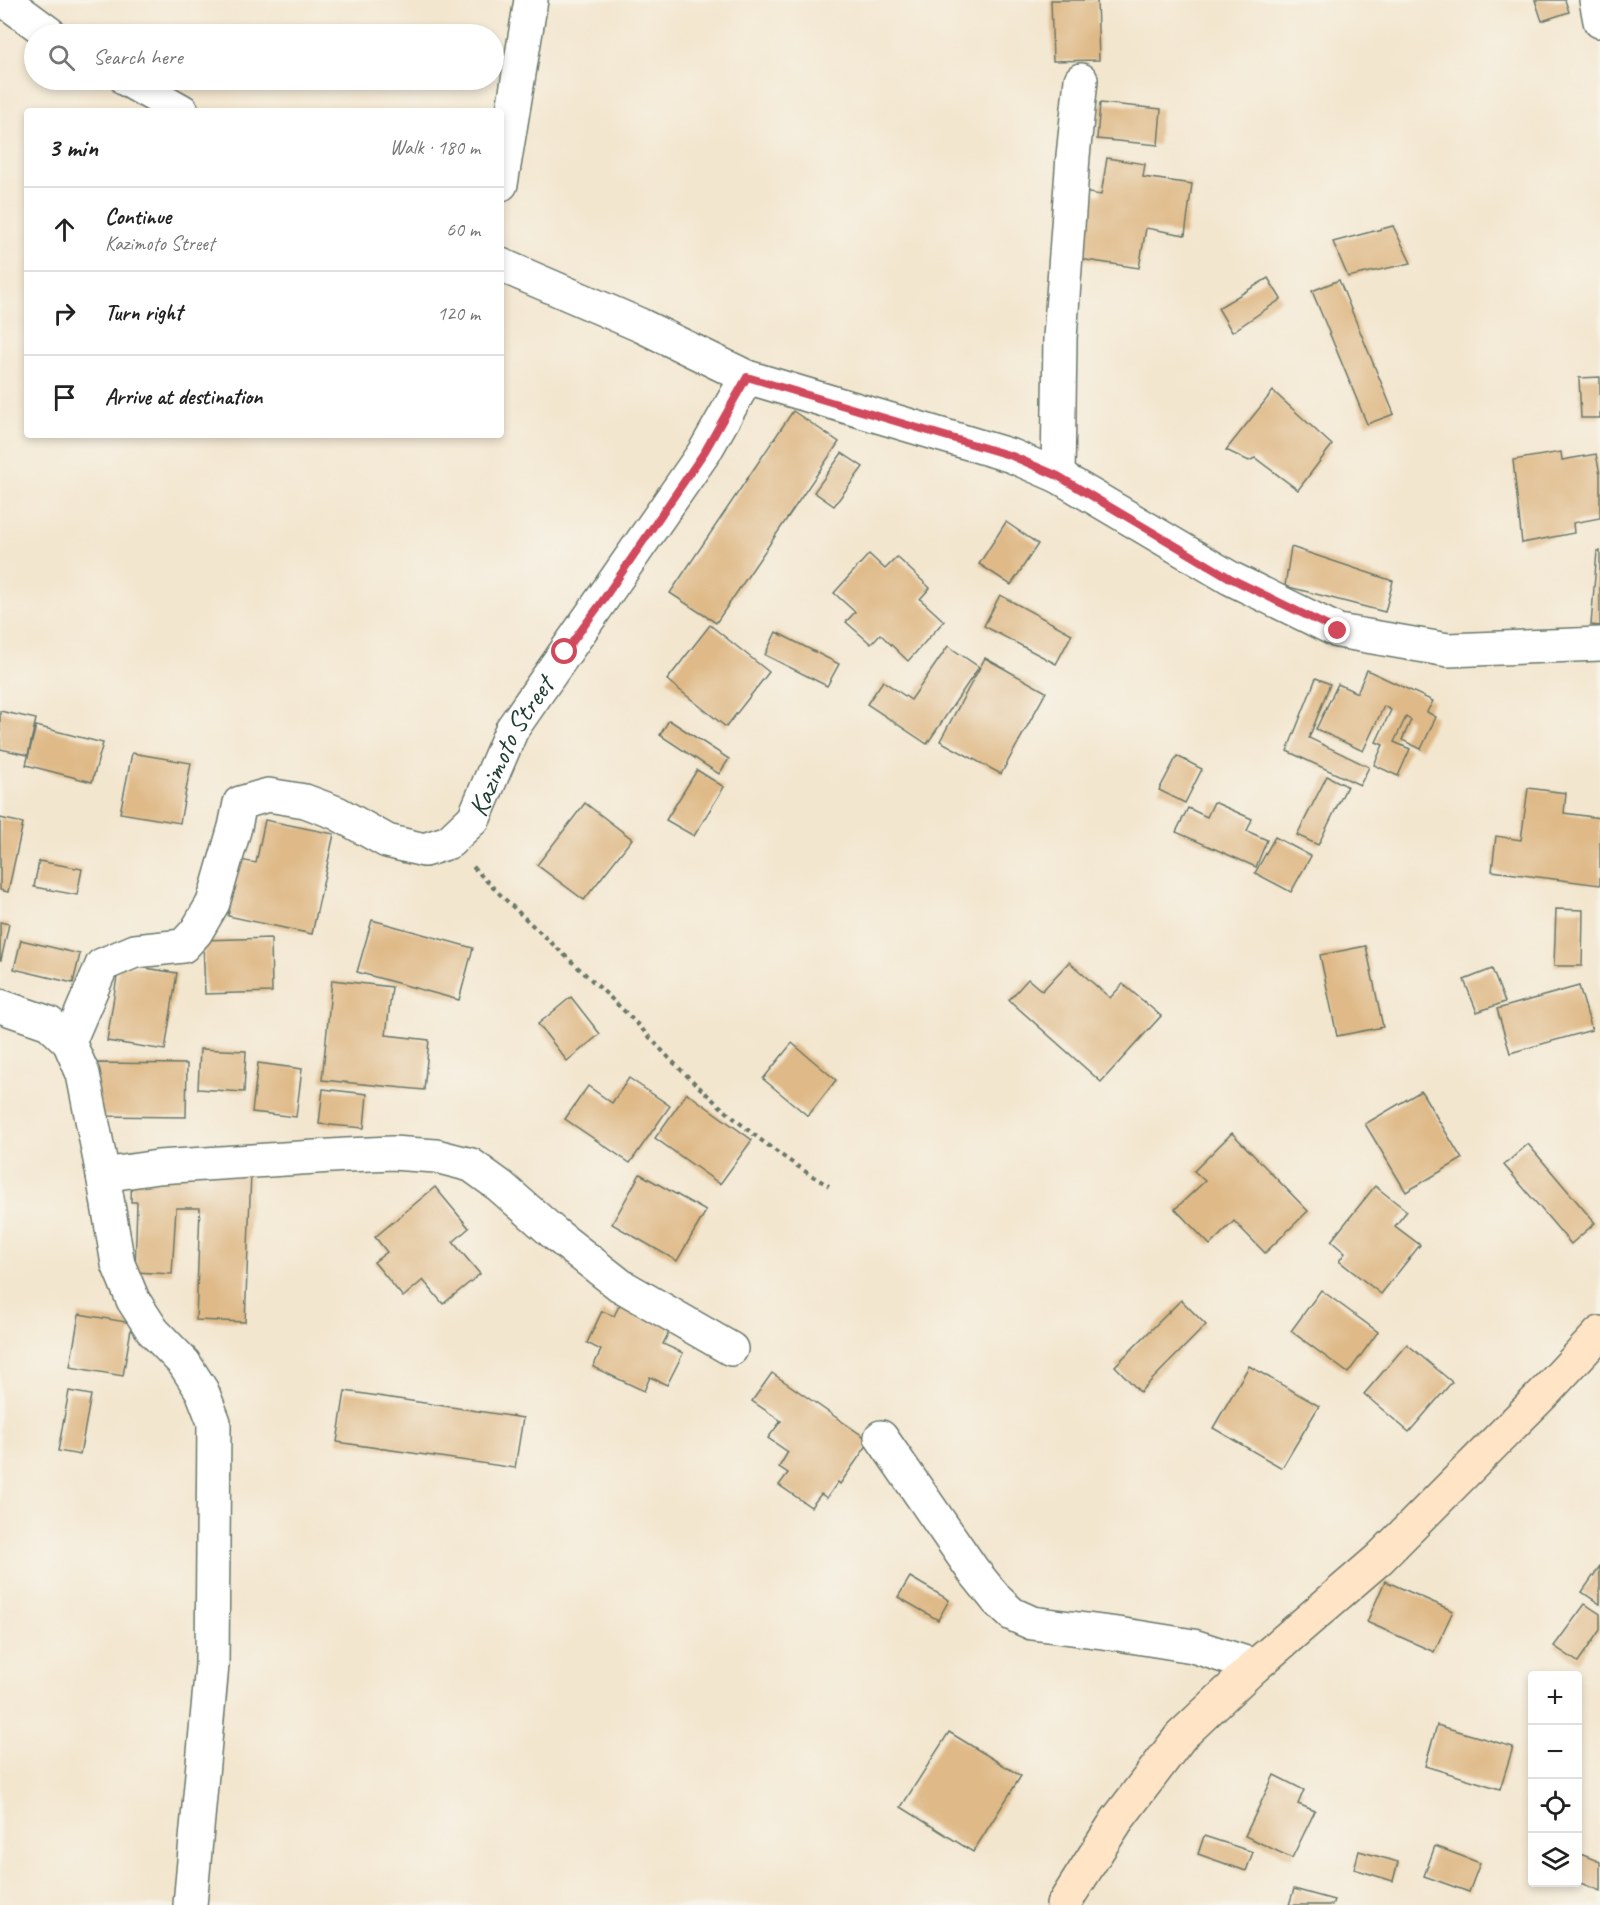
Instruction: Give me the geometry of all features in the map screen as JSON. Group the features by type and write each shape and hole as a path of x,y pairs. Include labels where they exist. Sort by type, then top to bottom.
{"street":[{"path":"4,0 36,24"},
{"path":"504,166 531,0"},
{"path":"1596,0 1600,21"},
{"path":"1058,476 1060,338 1073,156 1081,80"},
{"path":"145,90 177,108"},
{"path":"504,266 640,325 747,377 1012,456 1058,476 1230,578 1338,631 1448,650 1600,644"},
{"name":"Kazimoto Street","path":"449,842 474,818 512,729 705,451 747,377"},
{"path":"69,1042 102,965 135,951 183,946 196,932 213,903 240,803 268,795 305,801 337,813 387,841 424,850 449,842"},
{"path":"0,1006 49,1023 69,1042 83,1074 118,1264 133,1300 153,1331 184,1363 202,1391 214,1422 212,1665 190,1905"},
{"path":"103,1176 158,1167 347,1155 436,1155 471,1166 500,1186 555,1234 620,1285 731,1349"},
{"path":"1063,1905 1117,1820 1181,1736 1255,1666 1379,1560 1548,1389 1600,1333"},
{"path":"881,1437 972,1569 997,1600 1012,1614 1032,1623 1193,1646 1255,1666"}],"path":[{"path":"449,842 723,1109 763,1143 829,1186"}],"building":[{"path":"1051,0 1097,0 1099,60 1053,61"},
{"path":"1535,0 1565,0 1569,12 1542,21"},
{"path":"1100,103 1161,109 1158,145 1097,139"},
{"path":"1107,158 1145,164 1143,177 1192,184 1185,235 1146,228 1139,268 1073,258 1083,192 1101,195"},
{"path":"1393,226 1411,263 1348,277 1333,242"},
{"path":"1268,278 1281,299 1232,332 1218,308"},
{"path":"1339,280 1394,414 1367,424 1312,291"},
{"path":"1600,377 1600,418 1581,418 1579,378"},
{"path":"1273,391 1332,445 1298,490 1255,458 1249,461 1226,450"},
{"path":"793,411 839,442 716,623 670,593"},
{"path":"1561,452 1562,460 1596,454 1600,474 1600,518 1573,523 1574,533 1522,543 1513,460"},
{"path":"842,453 863,467 834,506 814,492"},
{"path":"1006,522 1038,544 1011,585 979,564"},
{"path":"1291,547 1393,581 1385,612 1285,586"},
{"path":"1597,551 1600,551 1600,626 1591,625"},
{"path":"869,554 885,569 897,557 930,588 920,599 944,621 908,661 880,634 871,644 846,622 855,612 834,593"},
{"path":"1000,595 1072,634 1056,664 984,626"},
{"path":"710,625 769,672 726,727 667,680"},
{"path":"776,632 839,664 827,686 765,655"},
{"path":"948,646 979,667 927,744 867,704 883,681 911,700"},
{"path":"985,658 1046,692 1001,774 940,741"},
{"path":"1367,670 1433,701 1427,712 1436,717 1421,749 1402,740 1411,720 1406,717 1394,742 1410,749 1398,776 1374,765 1383,745 1376,742 1391,710 1384,706 1363,751 1316,729 1338,684 1357,693"},
{"path":"1316,678 1330,684 1309,738 1369,767 1360,785 1287,751"},
{"path":"0,711 36,719 28,755 0,749"},
{"path":"669,720 729,759 719,774 660,735"},
{"path":"36,726 103,743 92,782 26,765"},
{"path":"132,753 191,763 180,823 120,813"},
{"path":"1177,756 1202,769 1185,803 1159,790"},
{"path":"697,770 724,787 694,836 666,820"},
{"path":"1327,776 1347,786 1318,845 1297,835"},
{"path":"1528,788 1566,793 1564,813 1600,818 1600,885 1492,871 1496,836 1521,840"},
{"path":"1214,802 1252,819 1247,831 1267,840 1256,867 1176,832 1188,808 1207,817"},
{"path":"585,803 632,839 584,900 537,865"},
{"path":"0,818 23,823 8,892 0,890"},
{"path":"265,820 334,834 312,934 228,916 240,860 256,863"},
{"path":"1275,837 1311,856 1291,892 1255,873"},
{"path":"39,861 82,869 77,895 34,887"},
{"path":"1556,909 1583,910 1582,966 1554,966"},
{"path":"372,920 473,948 459,1000 357,972"},
{"path":"0,922 9,924 1,960 0,960"},
{"path":"271,938 272,992 205,994 203,940"},
{"path":"21,940 80,954 73,983 14,969"},
{"path":"1366,946 1383,1027 1337,1036 1320,955"},
{"path":"1069,962 1110,998 1123,984 1161,1016 1101,1082 1009,1000 1028,979 1042,991"},
{"path":"119,964 177,973 165,1050 107,1041"},
{"path":"1492,969 1505,1002 1477,1012 1464,980"},
{"path":"332,980 392,987 386,1035 429,1040 424,1090 322,1080"},
{"path":"1579,986 1592,1030 1510,1053 1497,1009"},
{"path":"571,997 600,1034 567,1061 538,1024"},
{"path":"792,1043 836,1080 808,1116 763,1079"},
{"path":"200,1049 246,1051 244,1092 198,1089"},
{"path":"95,1063 187,1064 186,1117 95,1116"},
{"path":"258,1063 302,1069 296,1117 252,1112"},
{"path":"629,1078 670,1106 630,1163 565,1119 588,1086 612,1103"},
{"path":"323,1089 367,1094 364,1128 319,1124"},
{"path":"1421,1091 1462,1159 1406,1192 1365,1124"},
{"path":"687,1093 752,1140 720,1184 655,1138"},
{"path":"1232,1133 1308,1211 1265,1253 1234,1221 1210,1245 1175,1209 1205,1181 1194,1171"},
{"path":"1528,1144 1595,1223 1571,1244 1504,1165"},
{"path":"132,1168 251,1173 245,1322 196,1320 200,1208 176,1208 172,1274 135,1272 137,1202 131,1202"},
{"path":"640,1174 706,1211 677,1261 612,1224"},
{"path":"1375,1186 1407,1211 1395,1226 1420,1245 1381,1294 1339,1261 1345,1253 1331,1241"},
{"path":"435,1187 469,1228 453,1242 480,1274 443,1304 423,1280 403,1297 374,1262 387,1252 375,1237"},
{"path":"1321,1290 1378,1332 1348,1373 1291,1331"},
{"path":"1181,1300 1206,1325 1140,1392 1115,1366"},
{"path":"620,1304 671,1328 663,1344 683,1353 667,1385 650,1377 644,1391 593,1367 601,1350 587,1343 602,1311 614,1316"},
{"path":"79,1314 132,1323 123,1376 70,1367"},
{"path":"1407,1344 1452,1382 1409,1432 1364,1394"},
{"path":"1249,1366 1319,1406 1282,1468 1213,1428"},
{"path":"772,1373 870,1441 840,1484 838,1482 827,1498 821,1494 811,1507 779,1485 788,1473 779,1467 788,1452 768,1438 781,1421 752,1401"},
{"path":"69,1391 91,1395 80,1455 58,1451"},
{"path":"345,1391 523,1418 515,1468 337,1442"},
{"path":"1600,1566 1600,1604 1582,1592"},
{"path":"910,1577 949,1600 938,1620 898,1597"},
{"path":"1385,1581 1453,1611 1434,1652 1367,1622"},
{"path":"1585,1604 1600,1614 1600,1630 1578,1662 1554,1646"},
{"path":"1437,1725 1513,1747 1500,1789 1425,1766"},
{"path":"949,1732 1021,1776 973,1852 901,1807"},
{"path":"1274,1775 1304,1790 1298,1804 1315,1811 1292,1858 1245,1836"},
{"path":"1204,1836 1253,1852 1246,1871 1198,1854"},
{"path":"1435,1846 1480,1863 1469,1892 1424,1876"},
{"path":"1359,1851 1398,1862 1393,1881 1354,1869"},
{"path":"1582,1855 1600,1862 1600,1891 1582,1884"},
{"path":"1294,1889 1334,1900 1332,1905 1289,1905"}],"route":[{"path":"565,652 705,451 747,377 1012,456 1058,476 1230,578 1338,631"}]}
